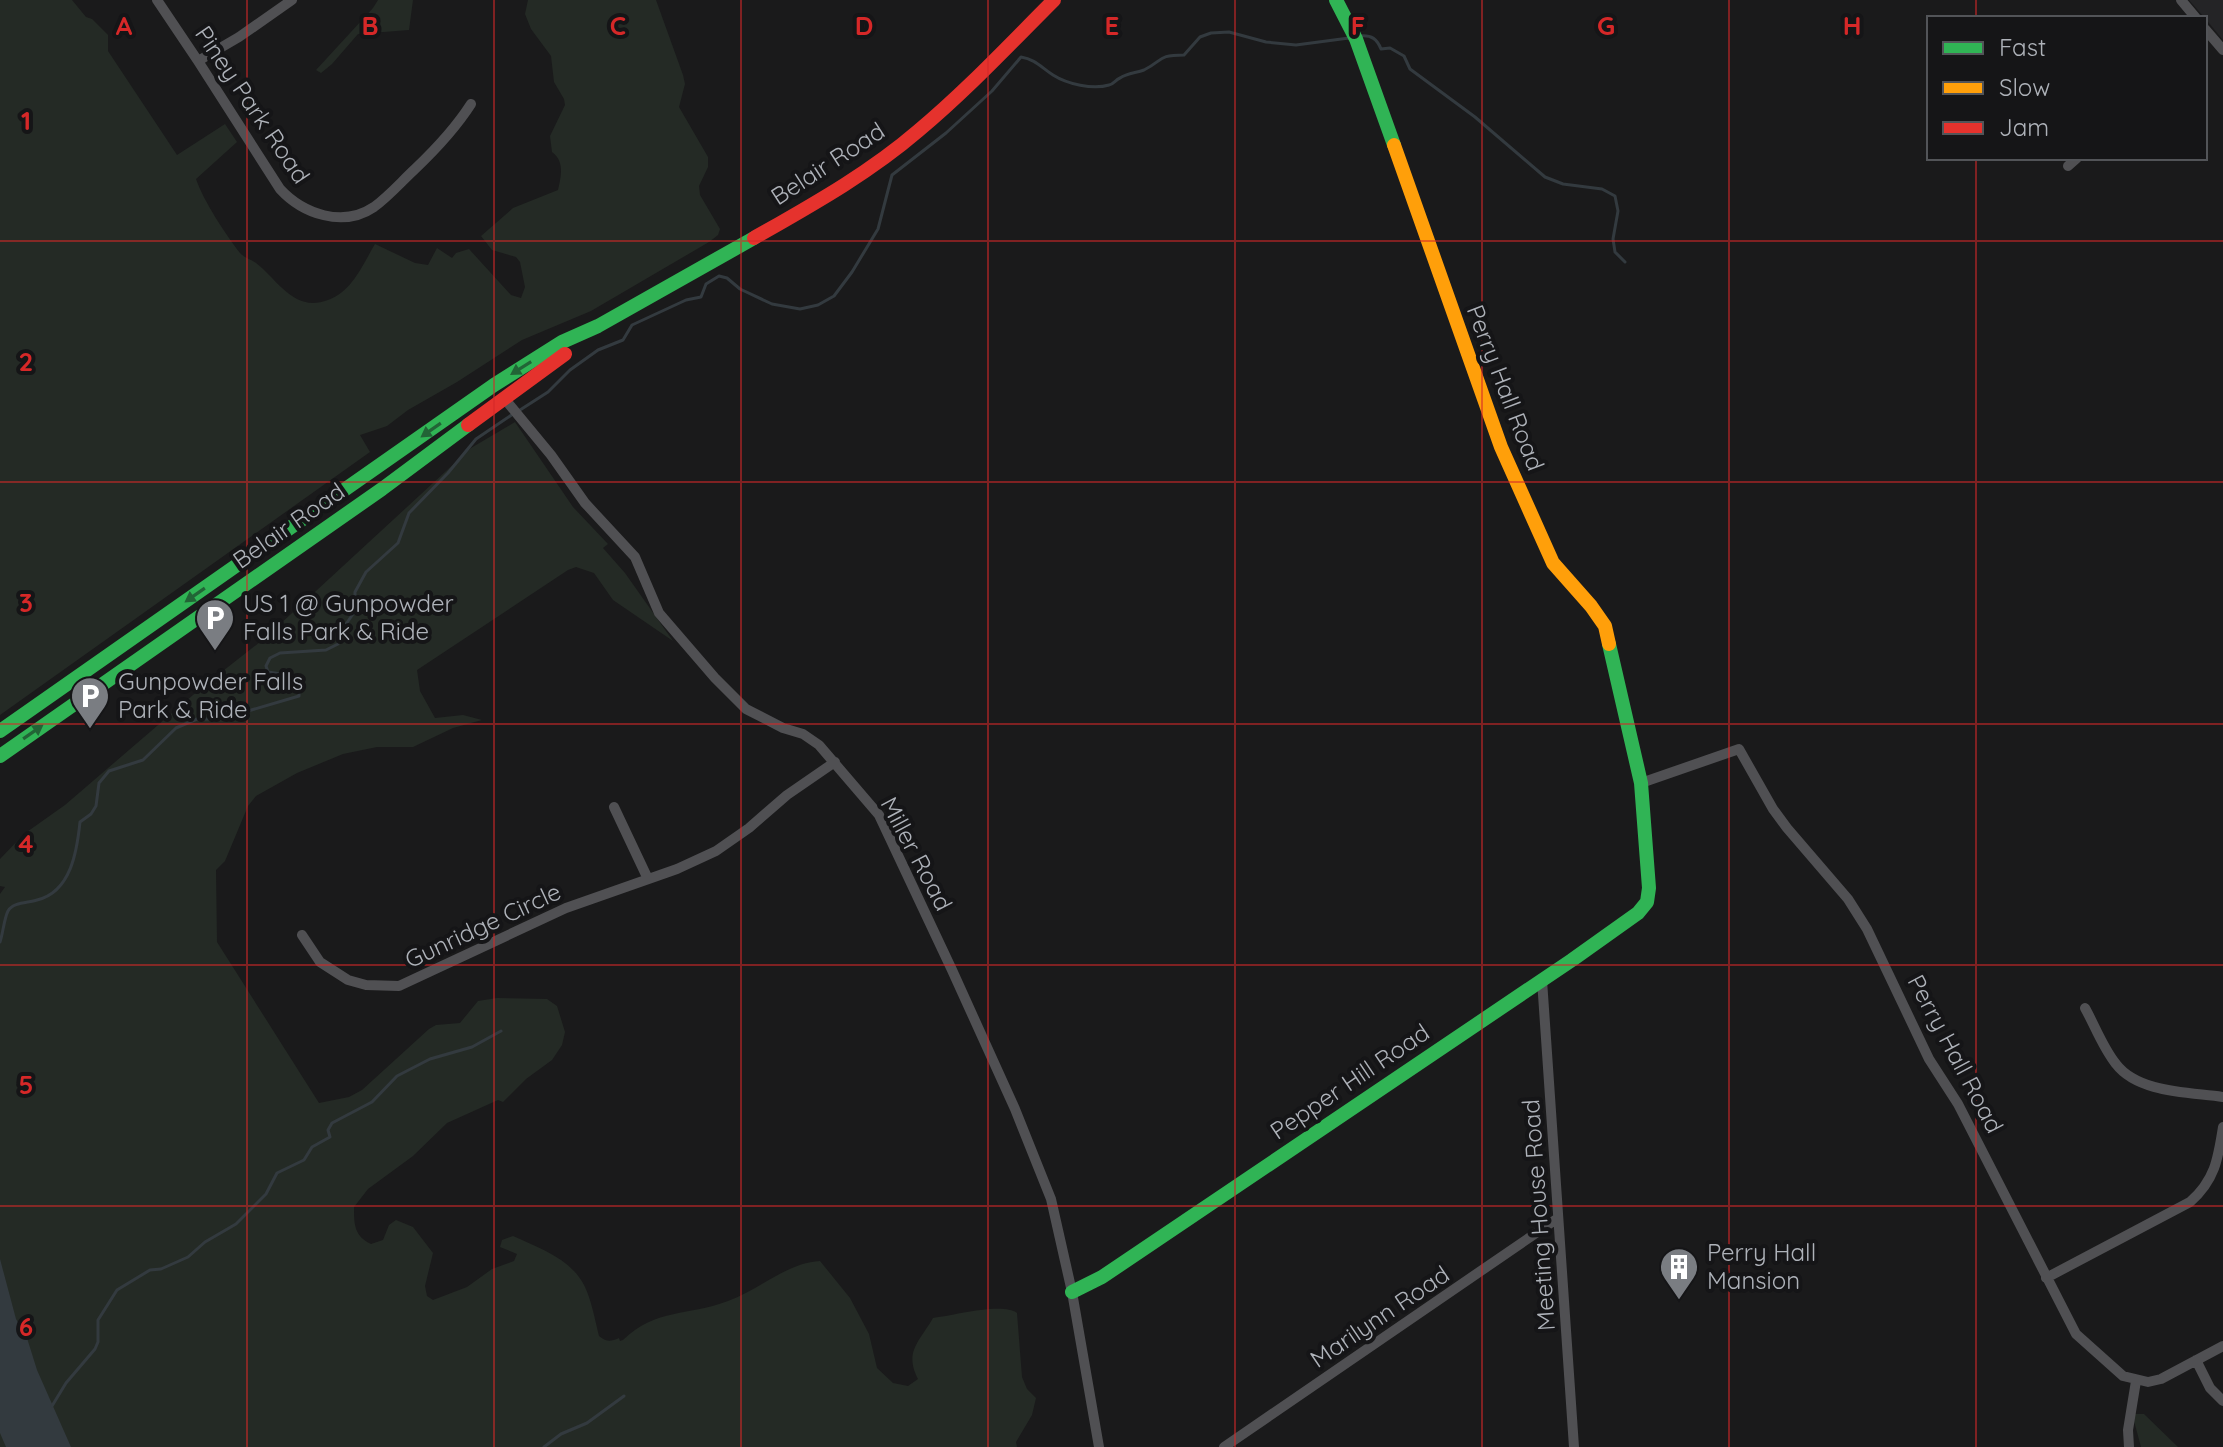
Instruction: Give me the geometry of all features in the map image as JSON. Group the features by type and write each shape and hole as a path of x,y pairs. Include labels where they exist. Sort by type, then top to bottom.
{"main road":[{"name":"Belair Road","path":"0,731 494,385 562,342 598,326 816,203 857,176 916,133 1054,0"},
{"name":"Perry Hall Road","path":"1336,0 1356,37 1499,445 1553,563 1605,626 1641,783 1649,875 1647,902"},
{"name":"Belair Road","path":"0,756 382,489 512,408 598,326"},
{"path":"494,385 512,408"},
{"name":"Pepper Hill Road","path":"1072,1292 1102,1277 1542,980 1638,913 1647,902"}],"street":[{"name":"Piney Park Road","path":"157,0 280,189 291,201 323,216 359,215 372,209 456,127 471,104"},
{"path":"198,61 292,0"},
{"path":"2181,0 2194,16"},
{"path":"2068,166 2075,160"},
{"name":"Miller Road","path":"512,408 585,503 635,557 654,601 669,625 735,700 759,717 803,734 819,745 879,815 1015,1109 1051,1199 1072,1292 1099,1447"},
{"name":"Perry Hall Road","path":"1641,783 1739,749 1773,809 1848,899 1867,929 1929,1059 1958,1104 2076,1334 2123,1376 2136,1381"},
{"name":"Gunridge Circle","path":"302,935 320,962 348,980 366,985 399,986 566,908 716,851 835,762"},
{"path":"614,807 648,879"},
{"name":"Meeting House Road","path":"1542,980 1574,1447"},
{"path":"2085,1008 2114,1061 2129,1077 2149,1086 2223,1097"},
{"path":"2046,1278 2190,1202 2213,1175 2223,1127"},
{"name":"Marilynn Road","path":"1224,1447 1558,1218"},
{"path":"2129,1447 2128,1430 2136,1381 2161,1379 2223,1346"},
{"path":"2196,1360 2210,1388 2223,1401"}],"shaded area":[{"path":"0,0 72,0 86,17 108,35 108,51 177,155 225,124 237,142 196,179 204,197 240,253 256,263 288,293 306,302 316,303 344,291 375,244 415,263 428,265 437,248 452,258 456,253 469,249 511,295 521,298 525,287 520,262 516,257 492,250 481,236 513,208 558,190 561,175 559,160 552,152 550,136 565,105 564,99 554,82 551,56 531,29 525,14 528,0 656,0 685,84 679,107 708,157 708,167 699,186 700,195 720,229 709,242 591,311 522,340 387,426 360,435 370,452 0,715"},
{"path":"378,0 413,0 409,30 358,34 332,64 321,73 316,70 373,8"},
{"path":"2189,0 2223,0 2223,40 2207,20 2207,16 2203,16"},
{"path":"515,422 573,507 608,544 603,548 625,573 673,641 613,600 594,573 576,567 568,570 417,670 420,691 435,718 463,715 482,720 453,728 413,747 377,747 343,754 297,773 256,796 248,806 225,861 216,870 217,942 319,1103 349,1097 362,1090 429,1029 436,1025 460,1023 478,1001 497,998 547,999 557,1006 565,1032 562,1045 552,1060 526,1079 503,1102 498,1100 447,1123 413,1156 368,1189 354,1207 358,1233 371,1244 383,1240 389,1225 396,1220 413,1227 433,1253 425,1286 427,1296 433,1300 467,1287 492,1269 514,1261 517,1254 500,1247 502,1240 513,1236 554,1256 572,1269 587,1293 599,1336 609,1341 623,1340 635,1330 660,1318 728,1301 784,1272 820,1261 850,1298 869,1334 877,1368 893,1383 908,1386 918,1379 913,1354 933,1318 989,1309 1010,1310 1017,1313 1022,1377 1027,1389 1036,1398 1032,1415 1016,1442 1017,1447 0,1447 0,894 5,887 0,886 0,859 24,834 65,805 200,689 265,638 471,448"},
{"path":"0,1259 16,1319 27,1338 37,1370 71,1447 6,1447 0,1433"},
{"path":"2135,1414 2144,1414 2178,1447 2141,1447"}],"waterway":[{"path":"520,410 548,392 570,370 598,350 623,340 632,325 686,300 701,297 706,284 719,276 772,304 800,309 818,305 834,296 878,229 892,175 946,133 992,91 1021,57 1065,81 1095,87 1111,84 1126,75 1144,70 1165,57 1184,55 1200,37 1211,33 1229,32 1266,42 1296,45 1349,38"},
{"path":"1360,36 1371,37 1381,49 1390,48 1404,56 1410,69 1475,117 1545,177 1563,184 1602,189 1615,196 1618,211 1613,239 1615,252 1625,262"},
{"path":"0,942 10,908 48,896 65,879 74,857 80,822 96,806 99,783 109,771 143,760 176,728 197,719 221,719 299,696 299,685 294,676 268,672 266,666 270,658 280,653 326,650 338,644 344,627 355,611 355,592 366,572 398,543 409,513 476,439 513,414"},
{"path":"52,1406 66,1383 95,1349 98,1320 117,1290 150,1270 161,1269 188,1257 205,1242 236,1224 266,1194 277,1173 304,1160 312,1147 330,1137 328,1130 332,1123 372,1102 397,1076 430,1059 472,1047 501,1031"},
{"path":"544,1447 561,1434 587,1423 624,1396"}],"traffic: fast":[{"path":"1336,0 1356,39 1394,145"},
{"path":"0,731 494,385 562,342 598,326 754,238"},
{"path":"0,756 382,489 468,425"},
{"path":"1072,1292 1102,1277 1638,913 1647,902 1649,888 1641,783 1609,644"}],"traffic: slow":[{"path":"1394,145 1501,447 1553,563 1605,626 1609,644"}],"traffic: jam":[{"path":"754,238 838,189 899,147 970,84 1054,0"},
{"path":"468,425 565,354"}],"place":[{"name":"US 1 @ Gunpowder Falls Park & Ride","path":"215,652"},
{"name":"Gunpowder Falls Park & Ride","path":"90,730"},
{"name":"Perry Hall Mansion","path":"1679,1301"}]}
